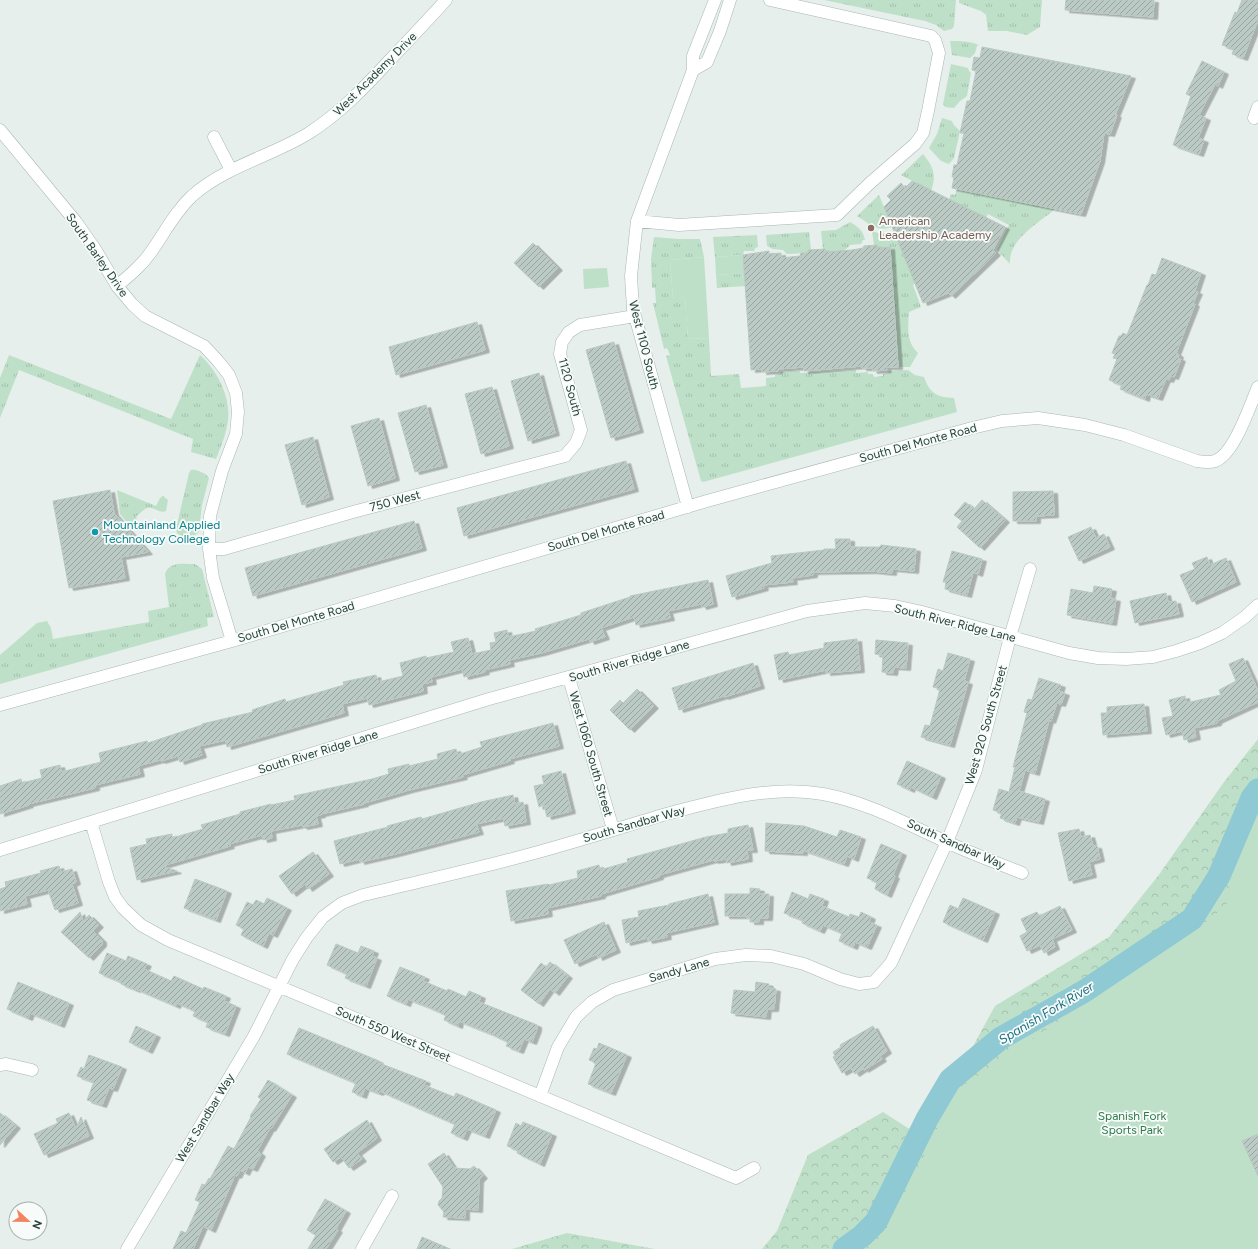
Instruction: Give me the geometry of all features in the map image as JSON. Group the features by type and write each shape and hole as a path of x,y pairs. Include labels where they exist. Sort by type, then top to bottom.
{"street":[{"name":"West Academy Drive","path":"118,286 138,268 151,252 171,220 192,196 211,181 231,170 291,144 332,117 374,77 446,0"},
{"name":"West 1100 South","path":"688,507 633,309 631,276 637,221 693,70 693,56 714,0"},
{"path":"693,70 707,62 720,31 730,0"},
{"path":"637,221 679,225 838,215 870,183 915,144 922,133 928,111 939,53 936,40 931,36 789,2 770,0"},
{"name":"South Barley Drive","path":"0,130 76,222 118,286 132,304 145,316 204,346 229,376 236,393 238,412 236,434 222,471 214,498 210,516 209,549 213,578 232,641"},
{"path":"214,137 231,170"},
{"name":"1120 South","path":"576,443 581,430 560,354 562,342 569,332 580,325 635,316"},
{"name":"South Del Monte Road","path":"0,705 232,641 688,507 1002,420 1038,418 1085,425 1124,434 1197,461 1216,461 1222,458 1233,444 1258,387"},
{"name":"750 West","path":"209,549 224,549 353,512 564,456 576,443"},
{"name":"West 920 South Street","path":"874,982 891,963 947,842 976,770 1010,637 1030,569"},
{"name":"South River Ridge Lane","path":"0,850 489,699 807,611 865,603 895,606 922,612 1068,653 1098,658 1126,659 1153,657 1176,651 1222,633 1245,617 1258,605"},
{"name":"West 1060 South Street","path":"569,678 613,829"},
{"name":"South Sandbar Way","path":"280,986 293,959 307,937 323,917 342,903 363,895 527,856 613,829 712,802 754,793 791,792 822,794 852,801 878,810 947,842 1022,873"},
{"name":"South 550 West Street","path":"91,822 114,897 141,925 168,940 736,1178 754,1168"},
{"name":"Sandy Lane","path":"540,1096 558,1048 576,1017 592,1002 613,990 715,959 746,955 771,956 804,964 840,979 858,984 874,982"},
{"name":"West Sandbar Way","path":"127,1249 254,1036 280,986"},
{"path":"0,1065 6,1064 32,1070"},
{"path":"362,1249 392,1196"}],"green space":[{"path":"824,0 956,0 954,26 952,29 944,31 936,25 925,21"},
{"path":"959,0 1042,0 1040,27 1027,35 1007,31 988,31 986,15 981,11 959,3"},
{"path":"950,41 962,41 979,45 977,46 975,53 970,58 952,55"},
{"path":"951,64 968,68 971,73 967,96 954,108 945,107 943,104"},
{"path":"942,118 952,121 960,131 954,158 949,164 941,161 929,148 937,134"},
{"path":"923,154 932,167 934,175 931,191 901,175"},
{"path":"957,189 1055,209 1033,226 1019,240 1011,255 1010,264 997,250 1009,225 988,214 986,218 949,200 951,194 955,195"},
{"path":"879,195 892,227 882,229 877,228 857,216"},
{"path":"850,222 860,229 865,240 863,240 861,244 850,245 846,249 825,252 823,250 821,231 836,230"},
{"path":"872,231 883,234 894,232 915,283 913,285 921,307 909,312 908,329 911,344 918,353 910,367 899,367 890,247 877,248 877,245 874,245"},
{"path":"809,232 811,250 808,251 808,253 787,254 783,250 773,249 767,246 766,235"},
{"path":"757,235 758,247 755,248 754,251 744,251 743,255 715,257 713,237"},
{"path":"654,237 700,239 704,257 670,260 673,298 685,297 688,339 709,338 711,376 739,374 741,388 766,386 766,378 775,377 775,375 780,374 781,372 800,371 800,373 856,370 856,373 868,372 868,374 873,374 874,377 883,376 883,374 888,373 889,371 908,370 915,375 924,377 926,383 935,394 943,397 954,398 957,412 703,482 701,481 666,356 670,355 667,348 664,349 653,303 656,303 655,288 652,288 651,259"},
{"path":"743,255 744,273 716,275 715,257"},
{"path":"704,257 709,338 688,339 685,297 673,299 670,260"},
{"path":"607,268 609,287 584,289 583,269"},
{"path":"744,273 745,286 717,288 716,275"},
{"path":"9,355 171,419 200,355 217,376 222,385 227,403 228,421 216,459 191,452 193,439 19,370 0,418 0,378"},
{"path":"191,470 201,472 209,478 202,505 199,532 191,537 182,537 177,533 176,529"},
{"path":"117,490 156,506 160,498 163,496 168,500 166,511 161,512 152,508 147,508 136,517 137,519 130,526 120,514"},
{"path":"177,564 195,564 202,569 214,617 207,618 208,626 0,684 0,655 37,623 47,621 51,628 53,639 149,622 148,611 169,607 165,574 167,570 173,565"},
{"path":"1258,739 1258,896 987,1249 762,1249 777,1231 808,1155 883,1112 925,1139 944,1099 995,1006 1109,937 1158,876 1224,782"},
{"name":"Spanish Fork Sports Park","path":"1258,810 1258,1249 875,1249 879,1244 957,1090 1213,917 1230,900 1235,844"},
{"path":"567,1233 655,1249 512,1249"}],"building":[{"path":"1066,0 1154,0 1153,17 1065,10"},
{"path":"1242,0 1258,0 1258,20 1243,58 1232,54 1234,49 1222,45 1235,12 1237,13"},
{"path":"982,47 1131,76 1115,115 1117,115 1110,134 1104,133 1100,161 1081,214 952,188 954,165 957,165 964,133 960,133 967,101 970,101 976,71 972,70 974,57 980,58"},
{"path":"1202,61 1224,72 1218,86 1215,84 1199,115 1206,118 1198,138 1204,140 1199,154 1173,145 1191,96 1186,94"},
{"path":"912,181 1005,227 993,250 996,253 951,296 948,293 923,303 884,207 891,200 887,196 901,183 905,188"},
{"path":"533,243 558,268 539,287 514,263"},
{"path":"877,245 877,248 890,247 898,367 886,367 887,370 873,371 872,368 862,368 862,366 804,371 804,367 762,372 762,369 751,370 743,255 769,251 769,254 781,253 781,258 800,256 801,253 808,253 808,250 825,249 825,252 852,250 863,248 864,246"},
{"path":"1162,258 1201,273 1195,291 1198,292 1193,303 1195,304 1176,353 1179,355 1178,358 1181,359 1174,377 1171,376 1169,380 1166,379 1158,398 1146,394 1145,399 1120,389 1122,385 1109,380 1117,359 1113,358 1115,354 1112,353 1119,336 1123,333 1127,335 1152,274 1156,275"},
{"path":"477,322 485,350 396,375 389,347"},
{"path":"614,342 639,430 611,438 586,350"},
{"path":"539,373 555,433 528,441 511,381"},
{"path":"492,387 509,446 481,454 465,394"},
{"path":"426,405 443,465 415,472 398,413"},
{"path":"379,418 395,478 368,486 351,426"},
{"path":"313,437 329,497 302,505 285,445"},
{"path":"626,461 634,489 464,536 457,508"},
{"name":"Mountainland Applied Technology College","path":"110,490 114,513 148,552 121,557 125,578 69,588 53,501"},
{"path":"1053,491 1054,515 1036,516 1036,521 1013,521 1013,492"},
{"path":"982,500 1005,520 980,548 957,527 962,521 954,515 965,502 974,509"},
{"path":"414,521 422,548 253,596 245,568"},
{"path":"1091,527 1096,538 1104,534 1110,547 1079,561 1068,537"},
{"path":"835,539 850,539 850,547 880,547 881,545 916,549 914,571 892,569 892,573 872,571 813,572 813,575 792,578 793,582 763,585 764,588 732,597 726,576 772,563 771,556 824,549 836,549"},
{"path":"952,551 982,559 978,574 973,572 967,595 945,589 946,582 943,582"},
{"path":"1207,557 1210,565 1226,558 1236,582 1192,602 1180,575 1195,569 1192,563"},
{"path":"708,580 713,604 702,607 701,604 668,611 670,618 636,625 634,617 601,628 605,637 590,642 589,639 541,653 509,660 510,664 484,670 485,672 464,677 462,669 431,677 432,682 422,684 423,691 369,705 367,698 342,704 344,713 227,747 226,740 199,746 202,755 180,762 178,756 138,766 140,774 95,785 95,788 28,804 29,805 0,814 0,786 21,779 22,783 42,778 40,770 60,765 61,772 101,762 99,753 147,741 148,743 202,724 253,712 252,710 285,699 286,702 344,685 343,682 376,675 378,682 403,676 400,663 426,656 426,658 454,652 451,642 468,638 472,654 491,650 490,643 496,642 494,633 507,630 508,637 536,631 535,629 581,615 581,613 630,596"},
{"path":"1094,586 1112,589 1110,598 1116,599 1112,623 1067,615 1071,589 1093,593"},
{"path":"1166,593 1168,602 1176,601 1179,614 1135,623 1130,601"},
{"path":"857,639 860,670 826,673 826,670 779,680 774,655 788,652 789,655 824,648 824,643"},
{"path":"876,640 908,643 906,668 894,667 893,673 882,672 883,655 875,654"},
{"path":"948,653 970,659 964,681 968,682 950,745 921,737 925,725 930,726 940,689 933,687 938,669 943,671"},
{"path":"1243,658 1258,691 1258,702 1217,721 1217,723 1194,728 1196,737 1184,740 1182,731 1166,735 1162,718 1173,716 1169,700 1185,696 1186,703 1221,695 1219,690 1236,681 1229,664"},
{"path":"753,663 760,686 679,710 672,688"},
{"path":"1039,678 1061,685 1059,691 1065,693 1061,704 1057,703 1051,721 1049,720 1035,773 1025,770 1019,791 1045,799 1039,822 1017,817 1015,823 1000,818 1002,813 993,810 999,789 1009,792 1015,767 1013,767 1027,713 1024,712 1028,699 1032,700"},
{"path":"637,689 654,706 630,730 610,710 620,700 623,703"},
{"path":"1144,704 1147,731 1103,735 1101,713 1107,713 1107,707"},
{"path":"553,723 559,746 509,759 510,761 462,775 463,777 321,814 316,816 318,824 303,827 302,825 271,831 272,838 263,840 262,835 229,844 230,846 162,866 177,871 137,880 130,848 147,844 146,839 172,834 172,838 203,829 201,825 240,814 240,812 271,804 295,800 294,796 372,779 389,774 388,769 438,759 437,754 456,749 457,755 482,747 480,742"},
{"path":"907,761 941,776 932,797 911,787 910,790 897,784"},
{"path":"561,771 571,811 547,817 544,805 539,807 534,786 544,784 542,776"},
{"path":"513,795 515,804 523,802 526,822 505,826 503,818 476,824 479,832 395,854 360,862 360,859 340,864 334,841 421,817 422,819 481,802"},
{"path":"766,823 804,826 837,837 840,830 861,837 854,859 847,856 844,864 803,850 803,853 765,851"},
{"path":"748,825 753,850 747,850 748,859 727,863 726,859 713,860 659,875 659,877 601,894 601,896 547,908 548,914 511,921 506,891 549,885 578,878 577,871 599,865 600,870 628,862 627,859 706,837 728,833 728,829"},
{"path":"1079,829 1081,837 1090,835 1093,846 1097,846 1100,859 1089,862 1092,875 1069,881 1058,833"},
{"path":"881,844 902,853 887,895 875,889 877,882 867,878"},
{"path":"313,852 329,874 308,889 305,884 292,894 279,876"},
{"path":"59,866 61,872 72,869 76,882 72,884 78,903 55,910 48,890 25,896 27,904 0,911 0,889 6,887 5,882 41,873 40,871"},
{"path":"195,879 227,891 216,920 184,908"},
{"path":"750,888 760,889 759,894 769,894 768,918 759,918 759,922 750,922 750,918 747,918 747,916 725,916 725,894 750,894"},
{"path":"792,892 808,899 810,894 824,899 822,906 849,917 850,914 859,917 861,912 871,917 869,922 877,925 867,947 855,942 853,947 839,941 842,933 823,925 820,931 802,923 803,920 784,913"},
{"path":"708,894 714,922 666,933 667,937 648,941 647,938 626,943 622,920 639,917 638,911 669,905"},
{"path":"267,898 287,908 273,935 269,933 263,946 241,935 244,929 236,925 247,902 253,905 256,900 264,904"},
{"path":"963,898 995,912 983,940 943,922 950,905 958,909"},
{"path":"1060,906 1072,930 1052,939 1055,947 1044,953 1040,945 1027,951 1020,936 1027,932 1021,919 1037,912 1039,916"},
{"path":"80,912 83,921 89,915 99,925 93,931 102,940 102,944 89,958 61,932"},
{"path":"604,922 616,950 598,958 597,954 575,964 564,940"},
{"path":"336,944 358,953 361,946 374,951 372,956 377,958 366,986 345,978 347,974 327,965"},
{"path":"107,953 126,961 128,956 147,964 144,969 171,981 174,976 203,989 204,987 226,996 224,1001 236,1006 225,1034 206,1027 208,1022 193,1016 195,1011 177,1003 176,1006 121,984 121,982 99,973"},
{"path":"550,962 568,976 555,993 550,989 539,1004 521,990 541,963 546,967"},
{"path":"400,967 425,977 423,981 447,991 448,989 466,997 469,991 481,996 479,1002 537,1025 532,1042 524,1039 519,1051 506,1046 508,1042 489,1033 459,1021 458,1026 444,1020 446,1015 426,1006 408,999 406,1004 387,996"},
{"path":"18,982 69,1003 60,1025 30,1013 28,1018 7,1009"},
{"path":"756,982 769,984 768,988 776,989 774,1009 767,1009 766,1017 731,1013 734,990 755,992"},
{"path":"136,1026 156,1035 148,1051 129,1042"},
{"path":"873,1026 887,1051 880,1056 882,1059 855,1074 851,1068 842,1073 833,1057 835,1056 833,1052 841,1047 840,1045"},
{"path":"299,1028 379,1061 379,1063 426,1081 424,1085 454,1097 456,1093 496,1110 485,1136 467,1129 463,1138 451,1133 455,1124 380,1091 379,1093 365,1088 362,1096 352,1092 356,1083 287,1054"},
{"path":"599,1043 627,1055 611,1093 588,1084 596,1063 589,1060 594,1048 597,1049"},
{"path":"89,1055 122,1067 113,1089 109,1088 102,1105 87,1100 94,1082 77,1076 81,1067 84,1069"},
{"path":"268,1080 292,1095 257,1151 261,1154 253,1169 248,1167 245,1173 240,1170 237,1176 235,1175 211,1230 203,1226 193,1249 173,1249 181,1231 186,1233 200,1202 195,1200 202,1184 205,1185 209,1178 210,1179 228,1146 234,1149 251,1117 250,1116 261,1099 258,1097"},
{"path":"0,1113 16,1126 0,1145"},
{"path":"69,1113 76,1129 81,1117 89,1136 44,1155 34,1134 58,1123 56,1119"},
{"path":"367,1120 377,1138 357,1153 362,1159 349,1168 341,1157 333,1162 324,1149"},
{"path":"523,1122 552,1134 540,1164 517,1153 518,1150 507,1146 516,1123 521,1126"},
{"path":"1258,1134 1258,1176 1242,1141"},
{"path":"444,1153 454,1168 470,1169 474,1166 483,1176 479,1180 478,1210 465,1209 465,1218 443,1217 444,1212 438,1205 442,1198 443,1187 428,1164"},
{"path":"325,1199 346,1211 336,1229 338,1230 326,1249 308,1249 316,1235 307,1230"},
{"path":"422,1237 450,1249 417,1249"}],"waterway":[{"name":"Spanish Fork River","path":"844,1249 862,1236 876,1222 927,1119 950,1080 1001,1038 1083,992 1192,919 1219,876 1252,798 1258,790"}],"place":[{"name":"American Leadership Academy","path":"871,228"},
{"name":"Mountainland Applied Technology College","path":"95,532"}]}
